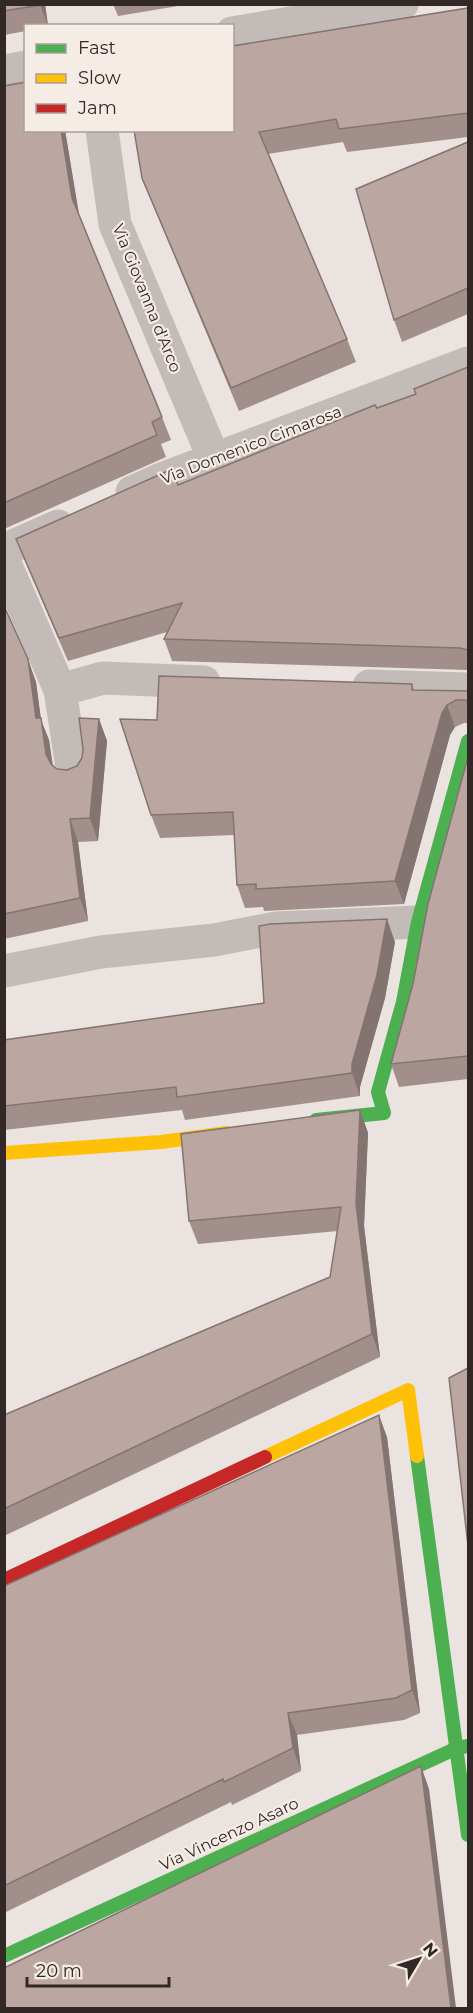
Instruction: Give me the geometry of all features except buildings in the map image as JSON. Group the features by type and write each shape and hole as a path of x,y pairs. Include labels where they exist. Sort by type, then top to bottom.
{"street":[{"path":"234,33 402,4"},
{"path":"4,71 24,68"},
{"name":"Via Giovanna d'Arco","path":"102,132 114,224 214,459"},
{"name":"Via Domenico Cimarosa","path":"4,550 159,480 468,363"},
{"path":"4,561 60,690 73,774"},
{"path":"60,690 103,678 233,682"},
{"path":"339,686 468,689"},
{"path":"298,1123 384,1113 378,1092 403,1002 418,922 468,741"},
{"path":"4,971 101,952 214,940 276,928 418,922"},
{"path":"4,1153 161,1142 241,1131"},
{"path":"4,1580 408,1390 463,1747 468,1835"},
{"name":"Via Vincenzo Asaro","path":"4,1956 463,1747"}],"traffic: fast":[{"path":"316,1120 384,1113 378,1092 403,1002 418,922 468,741"},
{"path":"417,1456 468,1835"},
{"path":"4,1956 457,1748 468,1746"}],"traffic: slow":[{"path":"4,1153 161,1142 227,1133"},
{"path":"265,1457 408,1390 417,1456"}],"traffic: jam":[{"path":"4,1580 265,1457"}]}
